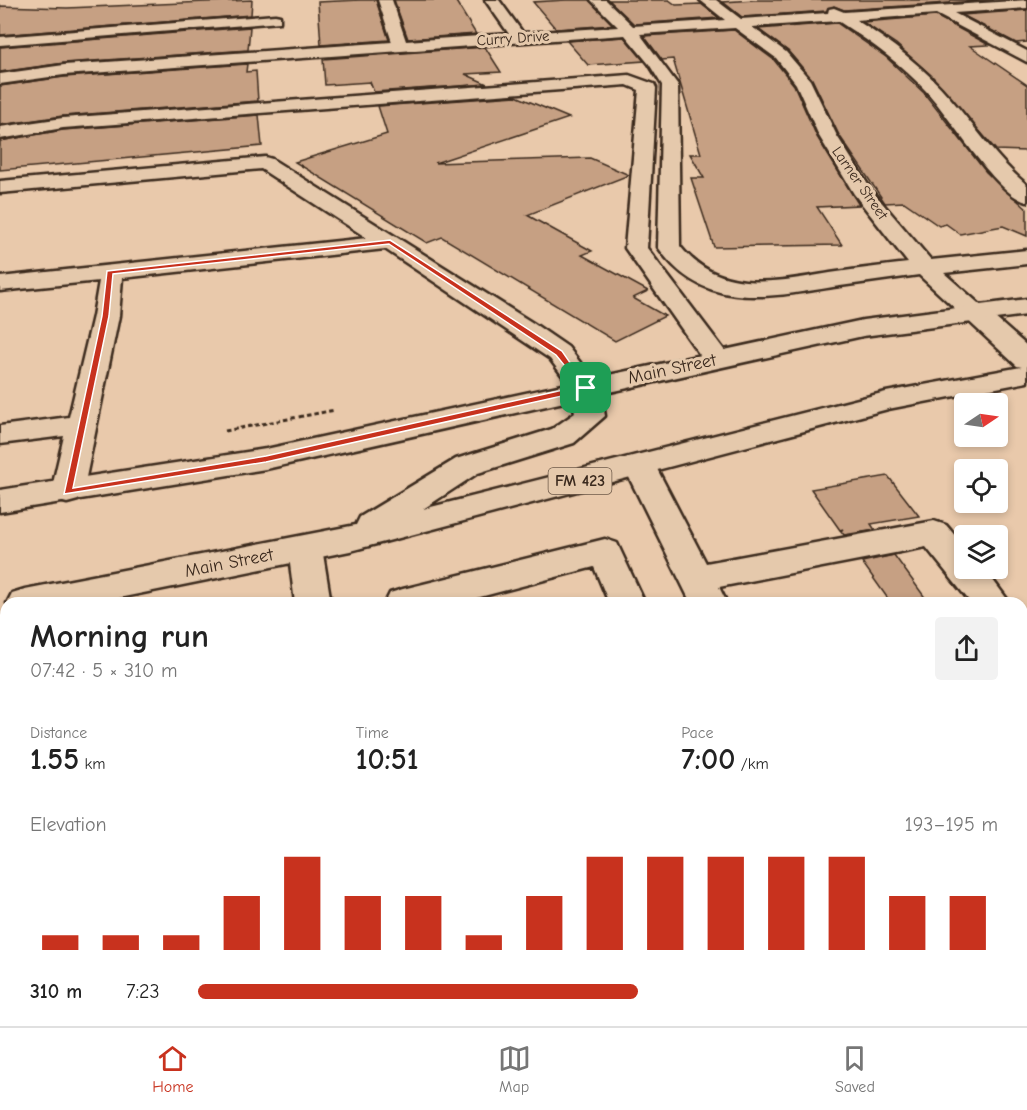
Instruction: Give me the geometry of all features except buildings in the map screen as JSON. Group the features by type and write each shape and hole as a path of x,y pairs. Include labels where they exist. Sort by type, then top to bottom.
{"street":[{"path":"277,54 275,19 278,0"},
{"path":"385,0 400,45"},
{"path":"492,0 518,37"},
{"path":"598,0 630,30 662,69 670,85 669,247 683,265 700,277 730,287 764,289 924,267 1027,257"},
{"name":"Larner Street","path":"707,0 781,56 804,83 828,136 864,194 924,267 972,314 1027,360"},
{"path":"814,0 914,69 945,102 983,154 1027,196"},
{"path":"919,0 1027,57"},
{"name":"Curry Drive","path":"0,79 64,70 400,45 1027,4"},
{"path":"0,41 275,19"},
{"path":"0,124 98,110 662,69"},
{"path":"0,133 63,123 629,80 648,88 636,248 717,359"},
{"path":"0,187 265,163 559,353 586,388 590,416 563,436 466,466 350,539"},
{"path":"0,284 390,242"},
{"path":"67,492 105,316 111,282 109,272"},
{"name":"Main Street","path":"0,501 266,459 863,328 1027,307"},
{"name":"Main Street","path":"56,597 350,539 886,401 1027,375"},
{"path":"0,435 82,425"},
{"path":"639,465 703,591 934,533 987,597"},
{"path":"305,548 312,597"},
{"path":"428,597 605,552 624,597"}],"route":[{"path":"390,242 559,353 570,363 586,388 266,459 67,492 105,316 111,282 109,272 390,242"}]}
